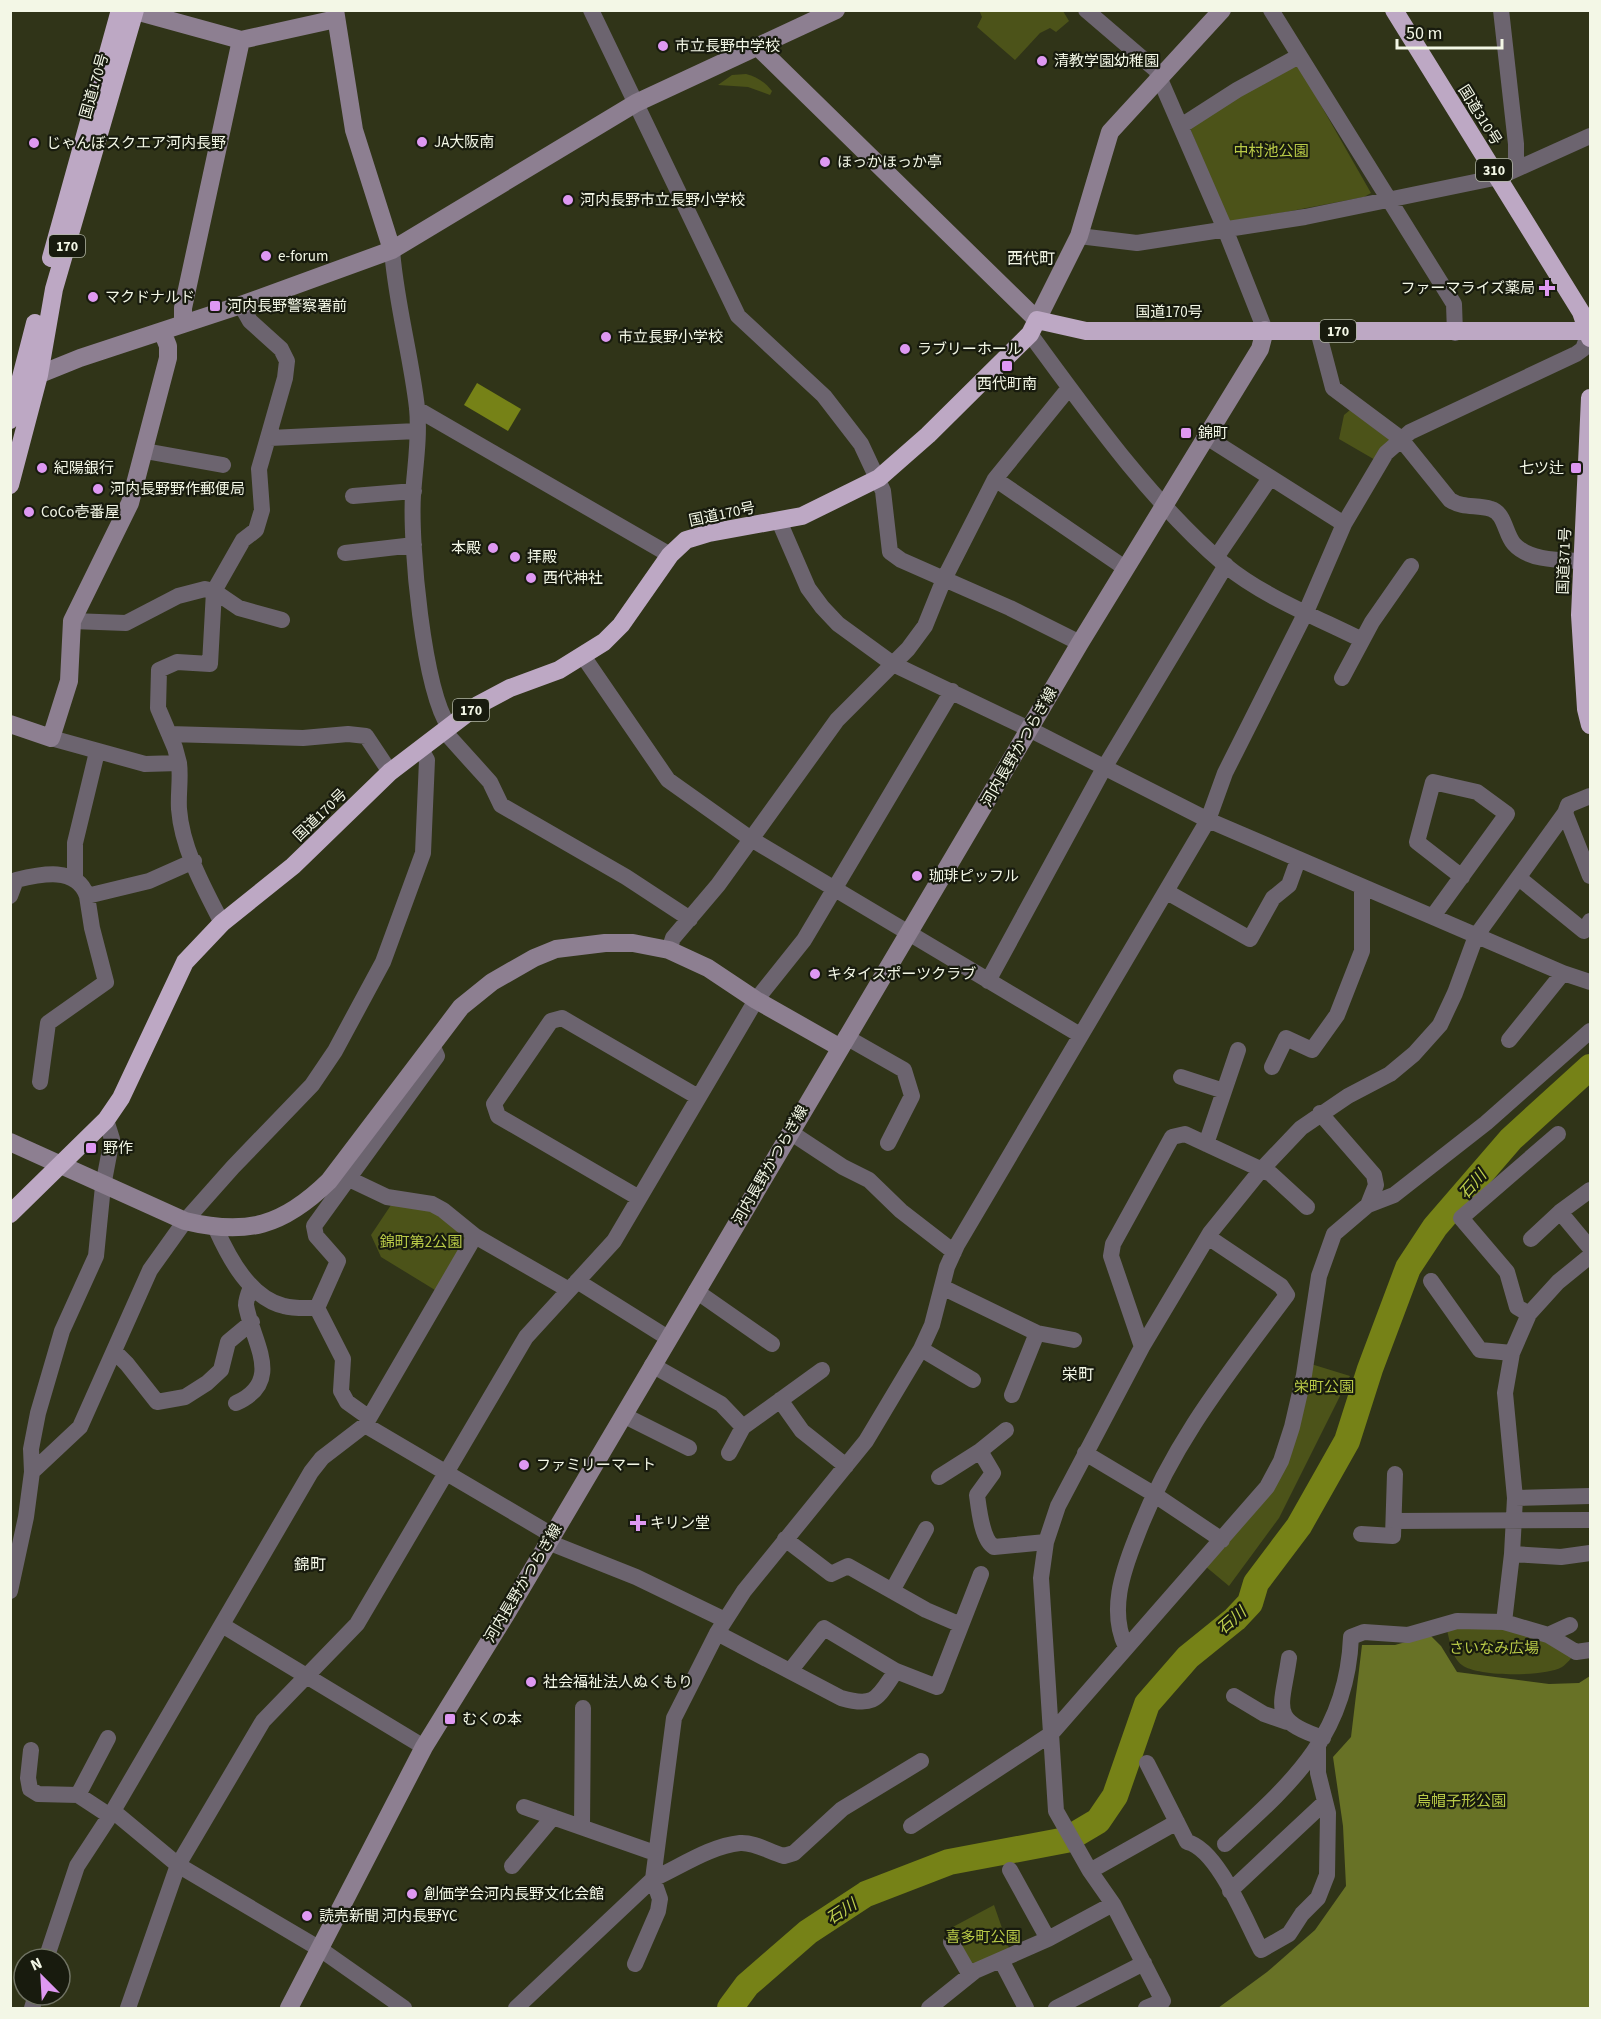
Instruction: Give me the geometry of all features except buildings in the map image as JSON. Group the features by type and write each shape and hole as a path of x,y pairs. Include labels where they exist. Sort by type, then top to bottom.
{"highway":[{"name":"国道310号","path":"1394,10 1499,177 1590,331"},
{"name":"国道170号","path":"10,485 39,375 54,289 130,11"},
{"name":"国道170号","path":"10,420 15,383 64,205 130,11"},
{"name":"国道170号","path":"10,1214 62,1166 106,1120 121,1098 185,962 222,923 293,866 390,772 478,705 584,656 621,625 670,555 686,540 802,516 830,505 879,478 928,435 1034,327 1086,331 1265,330 1455,333 1590,331"},
{"path":"1590,331 1590,338"},
{"name":"国道371号","path":"1589,715 1580,615 1590,398"}],"street":[{"path":"591,10 636,103 650,138 738,316 824,396 861,444 879,478 890,552 901,560 1080,643"},
{"path":"15,383 80,358 241,305 392,250 636,103 836,10"},
{"path":"1086,10 1156,70 1225,229 1265,330"},
{"path":"1034,327 1079,236 1110,132 1222,10"},
{"path":"1271,10 1454,304 1455,333"},
{"path":"1501,10 1516,144 1516,169"},
{"path":"130,11 241,40 336,15 354,130 392,250 417,409 414,545 429,673 446,729 490,782 501,805 626,877 690,919"},
{"path":"183,324 183,308 241,40"},
{"path":"758,47 1034,327 1070,388 1165,505 1221,561 1252,584 1362,640"},
{"path":"1181,126 1237,90 1299,56"},
{"path":"1079,236 1137,243 1305,217 1499,177 1590,136"},
{"path":"222,923 194,861 179,809 179,763 158,708 159,670 177,662 210,664 214,591 243,540 256,530 262,510 259,469 270,438 287,361 281,349 250,321 241,305"},
{"name":"河内長野かつらぎ線","path":"289,2008 424,1747 842,1042 910,933 1080,643 1262,346 1265,330"},
{"path":"51,738 69,681 72,621 130,503 145,452 168,358 168,346 162,331"},
{"path":"1318,331 1333,388 1400,438 1450,500 1458,506 1491,509 1499,513 1515,545 1544,558 1582,561"},
{"path":"635,1964 658,1911 660,1899 653,1879 655,1853 674,1718 721,1627 744,1591 867,1441 921,1349 932,1325 954,1252 1208,820 1225,773 1306,612 1344,525 1386,453 1400,438 1576,354 1583,348 1590,331"},
{"path":"669,950 673,938 751,839 837,720 908,649 925,626 944,579 995,479 1070,388"},
{"path":"417,409 670,555"},
{"path":"270,438 417,431"},
{"path":"1205,436 1344,525"},
{"path":"145,452 223,465"},
{"path":"988,981 1104,768 1270,478"},
{"path":"995,479 1125,568"},
{"path":"353,496 414,491"},
{"path":"779,521 808,588 822,607 838,624 893,664 1029,729 1208,820 1563,973 1590,982"},
{"path":"345,553 414,545"},
{"path":"1342,678 1362,640 1411,566"},
{"path":"72,621 126,623 178,596 204,589 214,591 240,608 282,621"},
{"path":"584,656 668,780 751,839 1080,1035"},
{"path":"128,2008 178,1864 263,1721 357,1624 526,1337 614,1241 756,1000 804,940 952,691"},
{"path":"10,724 98,752 145,764 179,763"},
{"path":"169,734 303,738 348,734 366,736 390,772"},
{"path":"32,1472 80,1427 150,1270 185,1221 312,1085 334,1051 383,962 423,853 427,760 421,749"},
{"path":"75,879 75,843 98,752"},
{"path":"1433,916 1462,877 1507,814 1477,792 1434,782 1417,842 1462,877"},
{"path":"1146,2008 1163,2001 1113,1904 1080,1855 1056,1811 1041,1603 1046,1542 1058,1506 1172,1292 1208,1238 1261,1170 1301,1128 1320,1113 1390,1074 1414,1054 1440,1025 1455,993 1476,936 1565,813 1568,805 1590,796"},
{"path":"1565,813 1590,876"},
{"path":"1167,892 1250,939 1273,898 1289,885 1298,860"},
{"path":"87,896 149,881 194,861"},
{"path":"12,885 54,874 72,876 84,885 106,982 48,1023 40,1082"},
{"path":"1519,878 1584,931 1590,921"},
{"path":"1272,1067 1286,1038 1312,1050 1337,1015 1362,951 1362,887"},
{"path":"10,1142 185,1221 216,1229 233,1229 272,1221 309,1200 349,1157 461,1007 475,995 511,970 556,949 605,943 633,943 669,950 708,968 756,1000 903,1070 912,1096 888,1143"},
{"path":"1509,1040 1563,973"},
{"path":"639,1198 498,1116 494,1104 551,1021 562,1018 699,1097"},
{"path":"912,1826 1051,1734 1267,1487 1281,1461 1292,1427 1304,1375 1319,1276 1334,1234 1368,1205 1394,1195 1486,1123 1590,1032"},
{"path":"317,1308 338,1261 321,1244 314,1232 314,1226 438,1056 432,1045"},
{"path":"1206,1144 1238,1050"},
{"path":"1181,1077 1224,1091"},
{"path":"1320,1113 1374,1174 1376,1185 1368,1205"},
{"path":"11,1586 32,1472 31,1449 36,1422 62,1331 96,1256 112,1139 106,1120"},
{"path":"790,1132 843,1167 869,1180 901,1211 954,1252"},
{"path":"1142,1347 1111,1256 1113,1244 1172,1137 1185,1134 1271,1174 1307,1207"},
{"path":"1529,1314 1517,1307 1507,1272 1461,1218 1558,1134"},
{"path":"347,1178 387,1197 438,1207 475,1236 668,1338"},
{"path":"1531,1239 1560,1212 1590,1190"},
{"path":"1560,1212 1590,1248"},
{"path":"216,1229 226,1252 251,1287 285,1307 317,1308"},
{"path":"50,1947 70,1881 77,1866 112,1814 311,1472 322,1458 367,1421 475,1236"},
{"path":"1126,1647 1119,1633 1118,1592 1152,1493 1207,1402 1287,1295 1281,1286 1208,1238"},
{"path":"1504,1622 1512,1554 1515,1498 1505,1393 1512,1353 1529,1314 1558,1282 1590,1256"},
{"path":"1431,1281 1480,1350 1512,1353"},
{"path":"236,1403 252,1396 261,1381 262,1365 246,1302 251,1287"},
{"path":"942,1287 1037,1333 1074,1340"},
{"path":"696,1291 772,1344"},
{"path":"317,1308 343,1359 341,1391 347,1402 367,1421 445,1474 550,1538 636,1577 790,1671 841,1698 861,1704 877,1698 896,1671"},
{"path":"114,1351 157,1402 185,1397 207,1383 221,1370 228,1342 252,1322"},
{"path":"1012,1395 1037,1333"},
{"path":"921,1349 973,1380"},
{"path":"652,1365 721,1404 743,1427"},
{"path":"729,1454 743,1427 822,1370"},
{"path":"780,1400 802,1431 846,1466"},
{"path":"622,1415 689,1448"},
{"path":"939,1477 980,1451 1006,1430"},
{"path":"980,1451 993,1473 977,1495 985,1526 983,1535 988,1544 994,1547 1046,1542"},
{"path":"1085,1453 1152,1493 1222,1540"},
{"path":"1361,1534 1394,1536 1395,1474"},
{"path":"1515,1498 1590,1497"},
{"path":"1394,1521 1590,1520"},
{"path":"892,1591 926,1528"},
{"path":"785,1539 831,1574 848,1566 926,1610 961,1625"},
{"path":"1512,1554 1561,1557 1590,1553"},
{"path":"790,1671 824,1628 896,1671 937,1687 981,1574"},
{"path":"1225,1844 1289,1786 1320,1742 1346,1684 1352,1637 1364,1632 1408,1635 1457,1622 1504,1622 1548,1635 1576,1652 1590,1650"},
{"path":"222,1625 424,1747"},
{"path":"1548,1635 1570,1625"},
{"path":"1287,1722 1282,1713 1289,1658"},
{"path":"1234,1696 1264,1714 1287,1722 1320,1742"},
{"path":"582,1827 583,1708"},
{"path":"78,1795 108,1738"},
{"path":"1147,1763 1187,1842 1197,1844 1218,1868 1261,1950 1288,1934 1302,1914 1318,1898 1327,1875 1325,1802 1318,1773 1320,1742"},
{"path":"31,1750 28,1778 30,1789 38,1794 78,1795 112,1814 178,1864 320,1949 404,2008"},
{"path":"516,2008 653,1879 717,1849 740,1843 758,1845 784,1856 794,1853 842,1809 921,1761"},
{"path":"1230,1891 1325,1802"},
{"path":"524,1807 655,1853"},
{"path":"512,1866 553,1817"},
{"path":"1090,1871 1177,1822"},
{"path":"1010,1870 1048,1939"},
{"path":"937,2005 970,1975 1048,1939 1113,1904"},
{"path":"951,1942 970,1975"},
{"path":"1001,1960 1026,2008"},
{"path":"1056,2008 1144,1963"},
{"path":"532,2008 544,1991 548,1977"}],"green space":[{"path":"979,10 1063,11 1069,21 1056,32 1050,28 1040,33 1015,60 977,27 982,17"},
{"name":"中村池公園","path":"1294,58 1371,193 1364,197 1228,223 1190,128"},
{"path":"746,74 767,85 772,91 770,95 748,87 718,85 732,75"},
{"path":"1350,410 1390,440 1377,461 1339,439 1344,415"},
{"name":"錦町第2公園","path":"391,1205 436,1210 465,1235 467,1241 435,1290 381,1257 371,1235"},
{"name":"栄町公園","path":"1311,1364 1350,1376 1279,1518 1229,1586 1205,1566 1270,1490"},
{"name":"さいなみ広場","path":"1501,1624 1575,1653 1562,1667 1541,1673 1496,1674 1470,1669 1458,1662 1453,1653 1446,1627"},
{"name":"烏帽子形公園","path":"1430,1635 1441,1646 1457,1672 1549,1684 1579,1683 1590,1676 1590,2008 1218,2008 1267,1972 1315,1930 1346,1886 1343,1826 1333,1757 1351,1737 1362,1645 1395,1645"},
{"name":"喜多町公園","path":"994,1905 1010,1951 975,1964 968,1961 949,1929"}],"shaded area":[{"path":"477,383 521,409 508,431 464,405"}],"waterway":[{"name":"石川","path":"730,2008 747,1985 808,1932 866,1894 949,1862 1066,1840 1098,1821 1115,1796 1147,1704 1188,1657 1235,1619 1250,1603 1256,1583 1299,1526 1347,1441 1370,1369 1408,1268 1435,1227 1511,1139 1590,1067"}],"place":[{"name":"市立長野中学校","path":"663,46"},
{"name":"清教学園幼稚園","path":"1042,61"},
{"name":"JA大阪南","path":"422,142"},
{"name":"じゃんぼスクエア河内長野","path":"34,143"},
{"name":"ほっかほっか亭","path":"825,162"},
{"name":"河内長野市立長野小学校","path":"568,200"},
{"name":"e-forum","path":"266,256"},
{"name":"ファーマライズ薬局","path":"1547,288"},
{"name":"マクドナルド","path":"93,297"},
{"name":"河内長野警察署前","path":"215,306"},
{"name":"市立長野小学校","path":"606,337"},
{"name":"ラブリーホール","path":"905,349"},
{"name":"西代町南","path":"1007,366"},
{"name":"錦町","path":"1186,433"},
{"name":"紀陽銀行","path":"42,468"},
{"name":"七ツ辻","path":"1576,468"},
{"name":"河内長野野作郵便局","path":"98,489"},
{"name":"CoCo壱番屋","path":"29,512"},
{"name":"本殿","path":"493,548"},
{"name":"拝殿","path":"515,557"},
{"name":"西代神社","path":"531,578"},
{"name":"珈琲ピッフル","path":"917,876"},
{"name":"キタイスポーツクラブ","path":"815,974"},
{"name":"野作","path":"91,1148"},
{"name":"ファミリーマート","path":"524,1465"},
{"name":"キリン堂","path":"638,1523"},
{"name":"社会福祉法人ぬくもり","path":"531,1682"},
{"name":"むくの本","path":"450,1719"},
{"name":"創価学会河内長野文化会館","path":"412,1894"},
{"name":"読売新聞 河内長野YC","path":"307,1916"}],"district":[{"name":"西代町","path":"1031,258"},
{"name":"栄町","path":"1078,1374"},
{"name":"錦町","path":"310,1564"}]}
